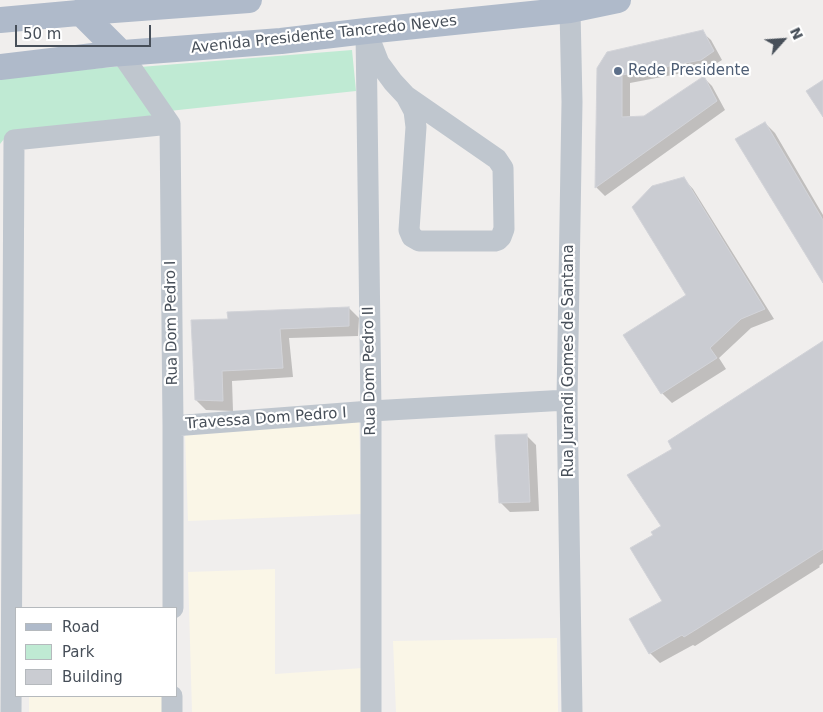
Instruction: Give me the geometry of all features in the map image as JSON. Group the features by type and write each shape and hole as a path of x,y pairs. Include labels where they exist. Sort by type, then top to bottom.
{"main road":[{"path":"0,20 93,8 250,0"},
{"name":"Avenida Presidente Tancredo Neves","path":"0,67 128,53 282,41 570,10 618,0"},
{"path":"93,8 128,53"}],"street":[{"name":"Rua Jurandi Gomes de Santana","path":"570,10 572,102 568,400 572,712"},
{"path":"366,31 379,63 406,96 497,159 503,168 504,229 498,240 419,241 414,240 410,235 416,127 414,111 406,96"},
{"name":"Rua Dom Pedro II","path":"366,31 371,411 372,712"},
{"path":"11,712 14,140 170,124 128,53"},
{"name":"Rua Dom Pedro I","path":"170,124 173,607"},
{"name":"Travessa Dom Pedro I","path":"173,426 371,411 568,400"},
{"path":"172,697 172,712"}],"shaded area":[{"path":"359,422 362,514 188,521 185,434"},
{"path":"275,569 275,674 363,668 361,712 192,712 188,572"},
{"path":"557,638 558,712 396,712 393,641"},
{"path":"29,697 162,697 162,712 29,712"}],"green space":[{"path":"352,50 356,91 169,111 140,67"},
{"path":"124,66 158,115 8,134 0,144 0,77"}],"building":[{"path":"703,30 714,51 701,60 622,75 622,117 644,116 704,76 717,101 595,188 597,68 607,52"},
{"path":"823,80 823,117 806,91"},
{"path":"765,122 823,220 823,283 735,139"},
{"path":"684,177 765,309 741,319 710,348 717,358 661,394 623,335 686,295 632,207 652,186"},
{"path":"349,307 349,326 280,329 283,368 222,371 223,401 195,400 191,320 228,319 227,312"},
{"path":"823,341 823,549 684,637 682,635 649,654 629,619 662,601 630,548 653,535 651,532 661,526 627,475 672,449 668,441"},
{"path":"527,434 530,502 499,503 495,435"}],"place":[{"name":"Rede Presidente","path":"618,71"}]}
